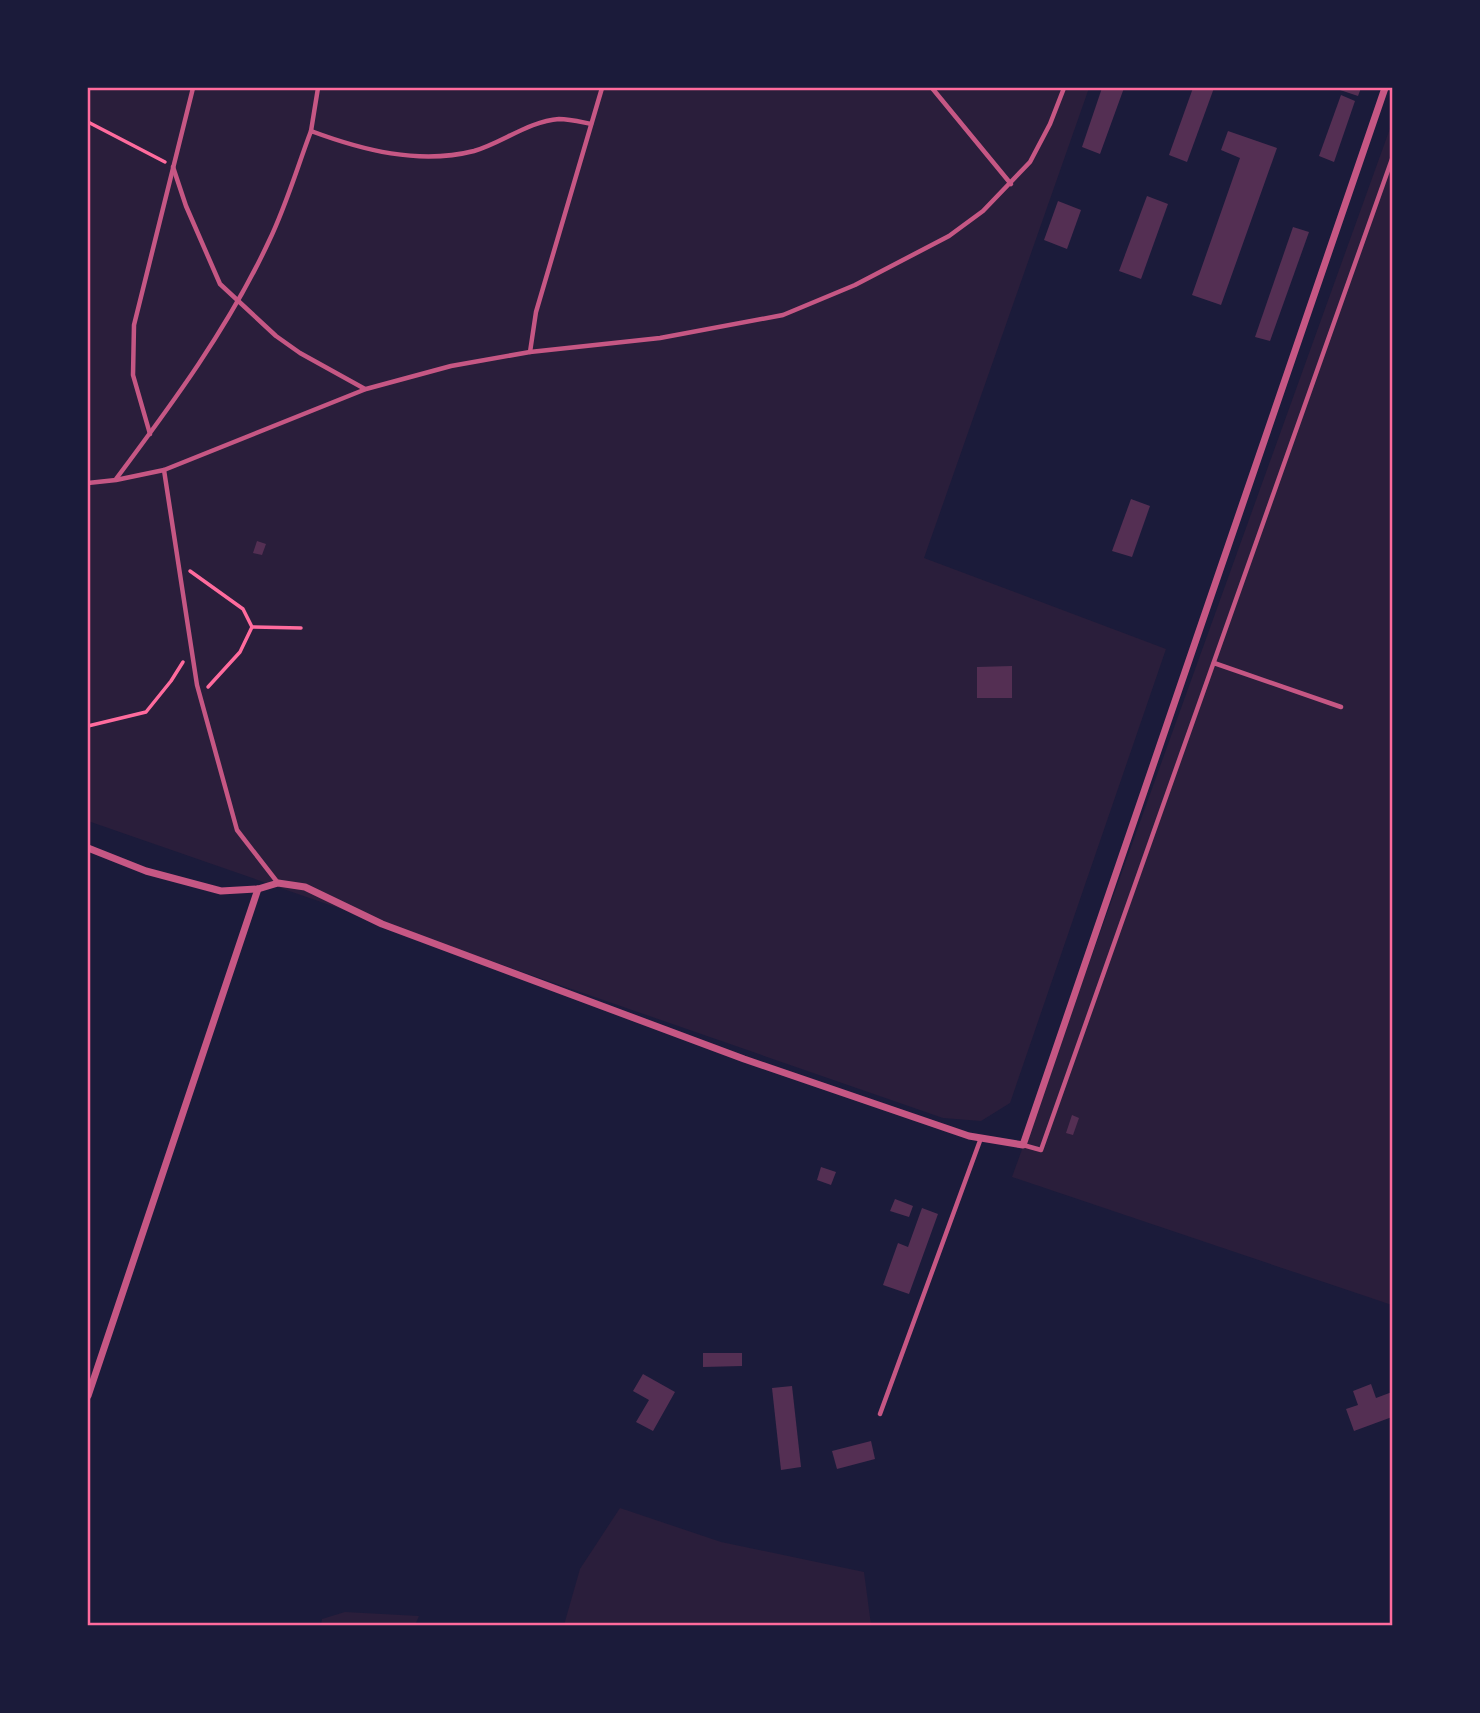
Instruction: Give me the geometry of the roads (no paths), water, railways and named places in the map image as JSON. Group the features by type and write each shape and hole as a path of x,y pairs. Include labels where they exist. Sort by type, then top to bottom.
{"street":[{"path":"88,848 146,872 221,891 258,889 278,883 305,887 382,924 744,1059 952,1130 1023,1145 1385,88"},
{"path":"88,1396 258,889"}],"lane":[{"path":"150,434 133,376 134,325 193,88"},
{"path":"116,480 214,342 270,241 311,131 318,88"},
{"path":"530,352 536,312 602,88"},
{"path":"932,88 1011,184"},
{"path":"88,483 164,470 366,389 451,366 530,352 660,338 783,315 855,285 949,236 983,211 1030,162 1050,124 1064,88"},
{"path":"311,131 340,142 403,156 449,156 476,150 537,124 558,119 591,124"},
{"path":"1023,1145 1041,1150 1392,159"},
{"path":"173,167 186,206 220,284 276,336 300,353 366,389"},
{"path":"164,470 200,696 237,830 278,883"},
{"path":"1214,663 1341,707"},
{"path":"880,1414 981,1138"}]}
